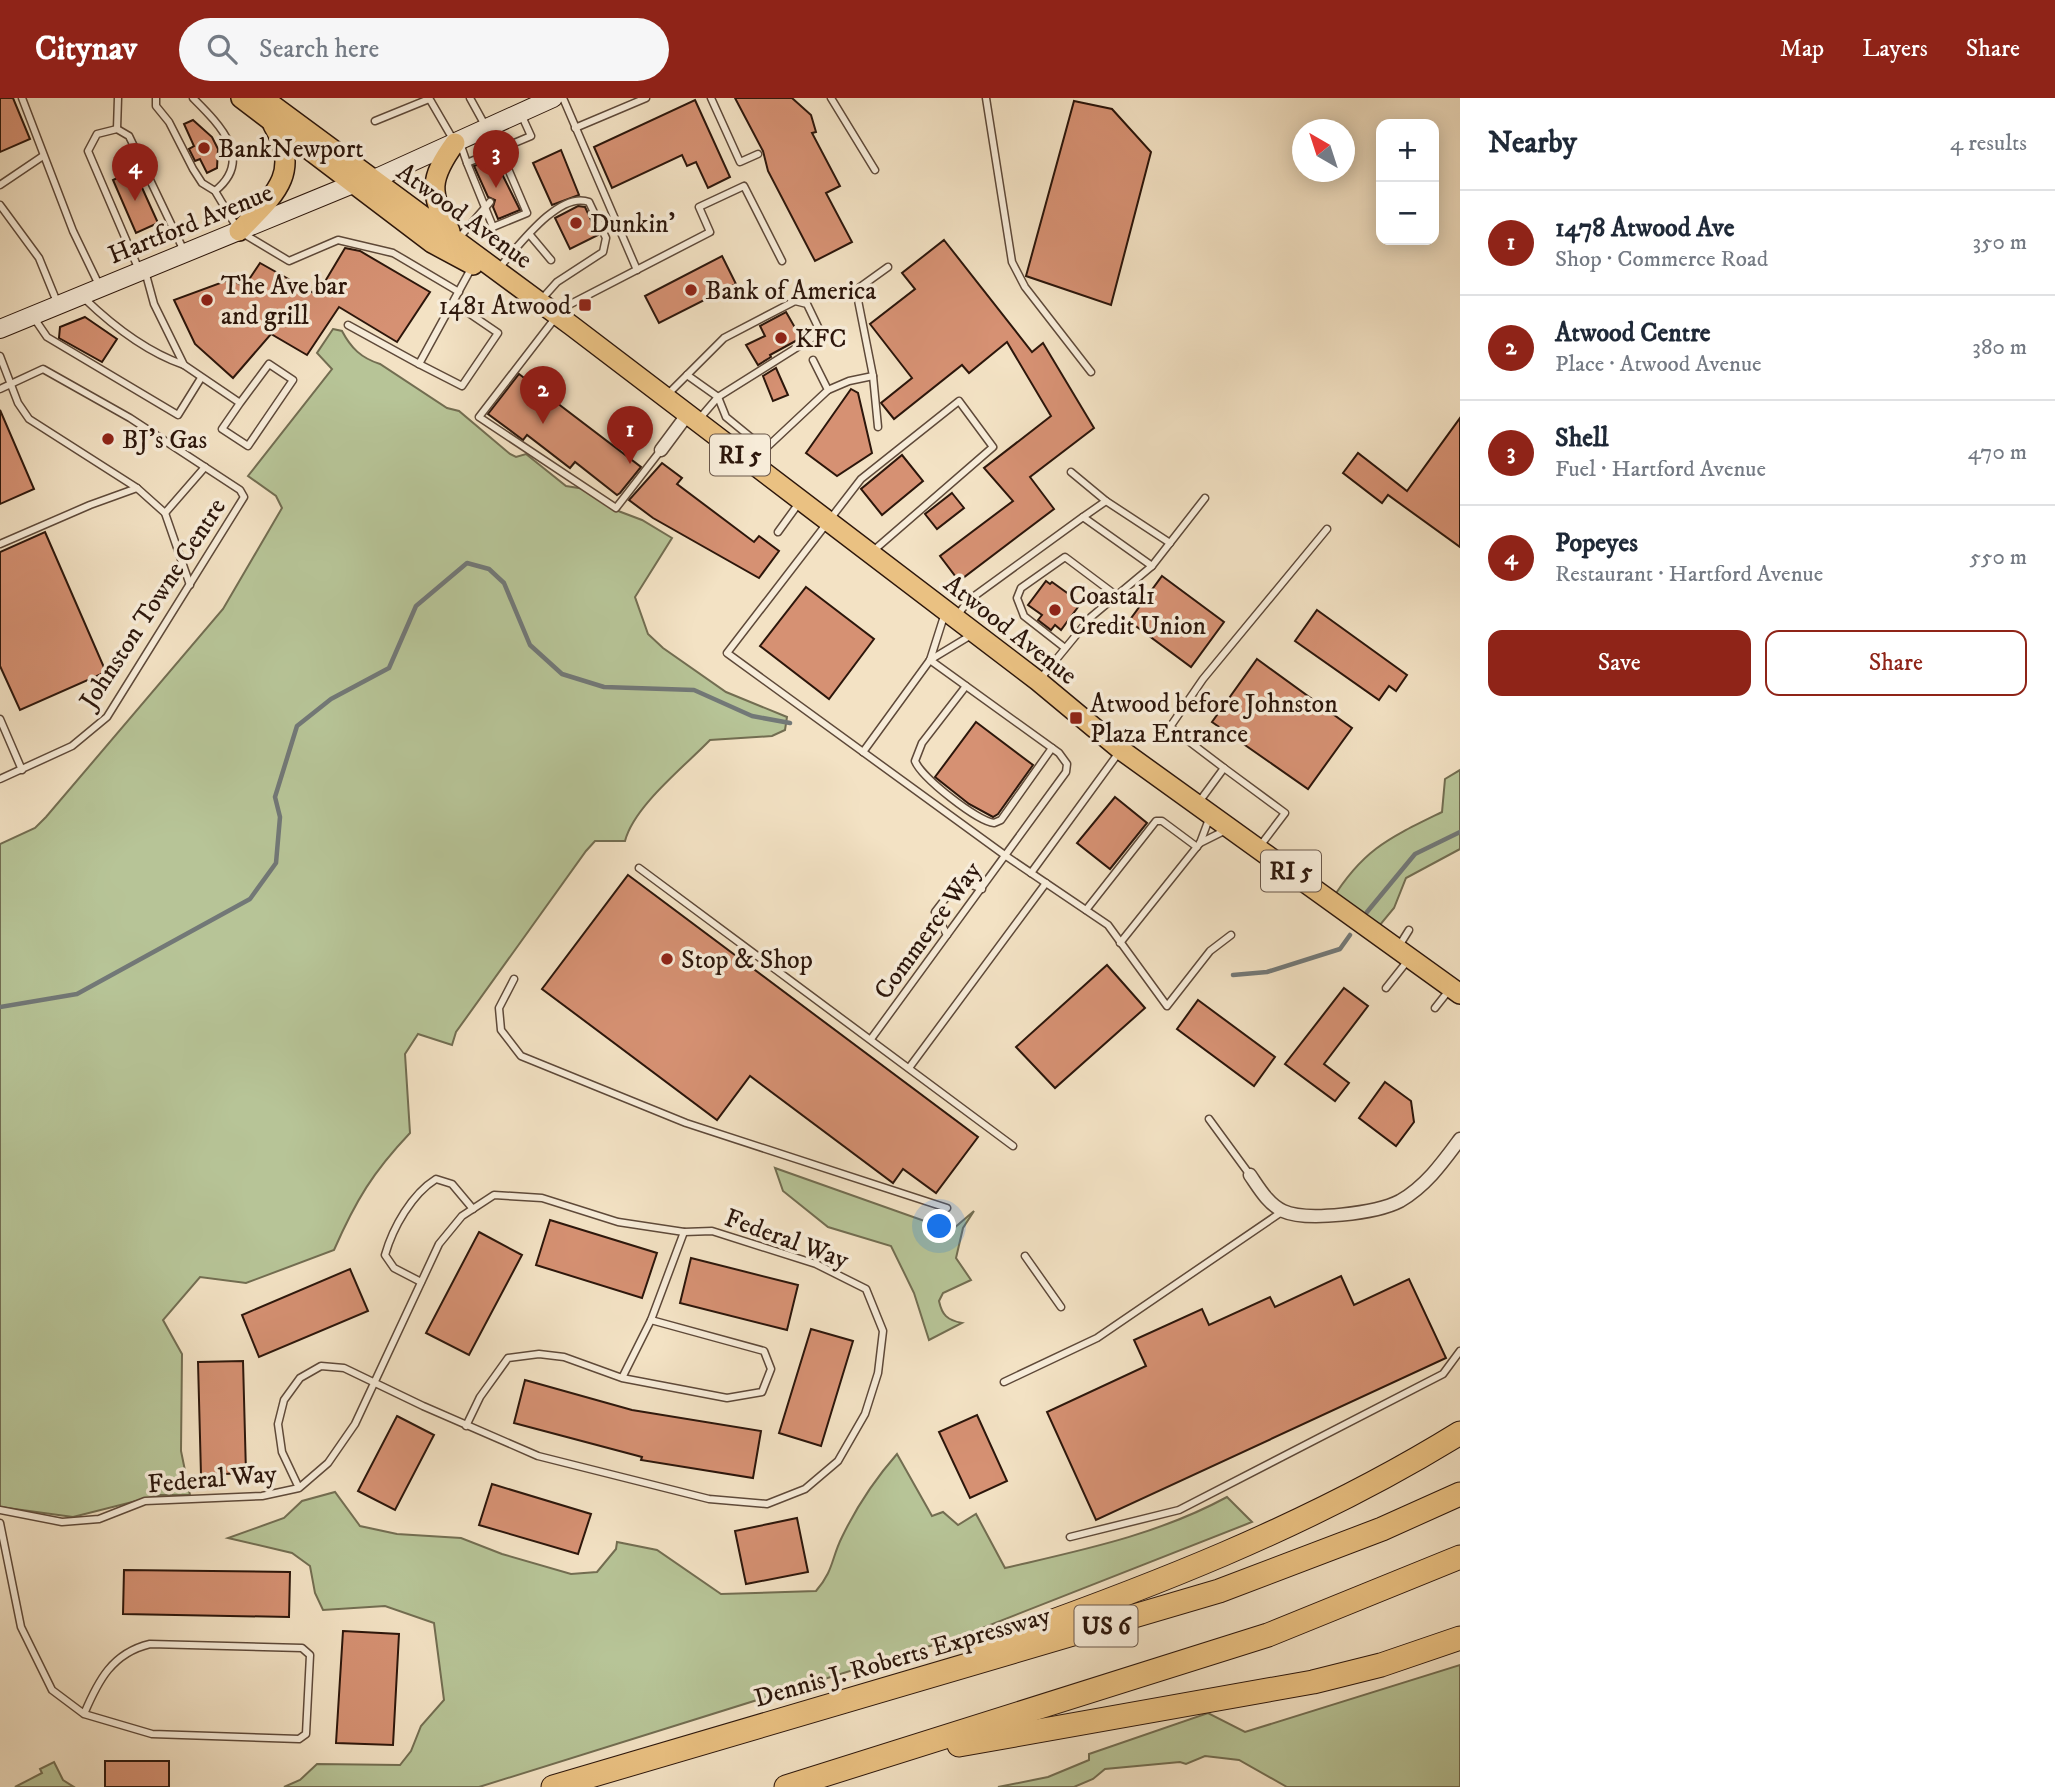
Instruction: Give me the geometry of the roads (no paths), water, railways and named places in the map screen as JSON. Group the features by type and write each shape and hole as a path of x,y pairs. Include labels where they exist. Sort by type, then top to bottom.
{"highway":[{"path":"743,1732 1192,1569 1343,1499 1460,1433"},
{"name":"Dennis J. Roberts Expressway","path":"553,1787 1219,1591 1361,1538 1460,1494"},
{"name":"US 6","path":"786,1787 1268,1635 1460,1558"},
{"path":"850,1768 1080,1721 1313,1682 1381,1665 1460,1638"}],"main road":[{"name":"Atwood Avenue","path":"242,98 362,182 389,189 1038,681 1121,750 1455,991"},
{"name":"Atwood Avenue","path":"263,98 432,243 546,307"},
{"name":"Hartford Avenue","path":"0,329 362,182 553,98"},
{"path":"239,231 274,195 285,175 284,142 269,118"},
{"path":"455,239 438,208 432,187 441,162 457,142"}],"street":[{"path":"661,450 692,418"},
{"path":"1250,1175 1267,1198 1283,1211 1301,1214 1367,1212 1421,1190 1460,1139"}],"lane":[{"path":"22,98 73,231 100,288"},
{"path":"117,130 118,98"},
{"path":"156,98 156,106 169,122 202,183 215,191 239,231 289,261 338,240 393,253 459,292"},
{"path":"193,98 213,118 230,143 230,180 215,191"},
{"path":"375,121 429,98 457,142 478,184 487,203 493,227 527,214 514,192 500,150"},
{"path":"470,98 486,128"},
{"path":"563,98 637,270"},
{"path":"575,128 646,98"},
{"path":"711,98 740,162 758,154"},
{"path":"831,98 875,170"},
{"path":"986,98 1012,262 1025,287 1091,372"},
{"path":"467,163 531,136 520,113"},
{"path":"184,365 154,304 88,151 91,140 97,134 117,130 130,136 185,253"},
{"path":"0,185 43,156"},
{"path":"546,307 637,270 710,232 699,207 744,186 782,261"},
{"path":"496,270 549,213 582,200 591,205 606,238 603,252 557,282 546,307 478,417 616,508 661,450"},
{"path":"455,239 487,203"},
{"path":"0,205 39,258 58,305"},
{"path":"530,235 551,260"},
{"path":"419,364 473,265"},
{"path":"878,427 873,376 856,290 888,267"},
{"path":"82,296 106,319 165,359 184,365 240,403"},
{"path":"664,398 724,338 795,301 807,304 819,329 813,338 751,373 692,418"},
{"path":"348,325 462,386 498,333 454,303"},
{"path":"33,315 40,331 47,337 178,415 201,379"},
{"path":"0,356 18,403 29,419 137,488 165,513 190,585"},
{"path":"813,360 828,390"},
{"path":"269,365 293,380 248,446 222,429 240,403 269,365"},
{"name":"Johnston Towne Centre","path":"0,779 72,746 107,717 244,497 240,491 130,418 43,369 12,384"},
{"path":"687,375 718,397 726,417 765,449"},
{"path":"762,472 765,449 828,390 849,381 873,376"},
{"path":"0,389 12,384"},
{"path":"869,555 993,447 958,401 861,480 826,521 727,653 1006,856 1066,772 1065,758 930,660"},
{"path":"165,513 205,467"},
{"path":"1071,472 1106,501 1170,544"},
{"path":"0,544 137,488"},
{"path":"1038,681 1091,617 1152,566 1205,498"},
{"path":"863,752 930,660 950,615 1106,501"},
{"path":"778,532 800,502"},
{"path":"1083,517 1152,566"},
{"path":"1259,848 1285,813 1170,727 1203,679 1327,528"},
{"path":"1065,648 1024,617 1017,597 1021,588 1065,557 1117,596"},
{"path":"930,660 974,634"},
{"path":"966,686 916,754 919,771 980,818 994,823 1001,820 1052,748"},
{"path":"0,719 22,770"},
{"path":"1031,873 1121,750"},
{"path":"1198,845 1205,809 1224,768"},
{"path":"1086,910 1156,821 1162,821 1198,845"},
{"path":"1120,943 1198,845 1230,828"},
{"name":"Commerce Way","path":"871,1039 1006,856 1108,925 1167,1006 1210,951 1231,934"},
{"path":"639,867 1013,1146"},
{"path":"947,936 935,912 955,887 965,882 982,889"},
{"path":"909,1068 1046,883"},
{"path":"1386,988 1404,953 1409,930"},
{"path":"514,979 499,1008 501,1030 520,1056 686,1123 947,1208"},
{"path":"1435,1008 1455,991"},
{"path":"1209,1119 1250,1175"},
{"path":"421,1282 394,1268 385,1255 389,1240 421,1188 436,1179 452,1184 473,1209"},
{"name":"Federal Way","path":"0,1510 62,1522 99,1519 145,1501 262,1496 299,1488 328,1463 355,1424 374,1382 439,1244 462,1216 494,1195 542,1198 618,1222 684,1232 712,1231 817,1264 866,1289 883,1331 878,1373 865,1414 838,1461 805,1489 767,1504 709,1499 538,1456 466,1426 374,1382"},
{"path":"1004,1382 1097,1338 1283,1211"},
{"path":"621,1378 651,1320 684,1232"},
{"path":"1025,1256 1061,1307"},
{"path":"466,1426 480,1397 508,1358 539,1354 564,1357 621,1378 727,1398 762,1392 771,1369 764,1351 651,1320"},
{"path":"1070,1537 1179,1510 1443,1374 1460,1351"},
{"path":"299,1488 282,1452 278,1424 284,1400 300,1378 321,1366 344,1367 374,1382"},
{"path":"0,1523 21,1627 52,1690 84,1714 152,1734 299,1739 306,1734 310,1655 302,1648 149,1644 131,1648 107,1669 84,1714"}],"waterway":[{"path":"0,1007 77,994 250,899 276,863 280,817 275,797 297,726 331,699 389,668 416,606 467,563 489,569 504,583 530,645 562,674 604,687 694,690 752,716 790,723"},
{"path":"1367,912 1415,854 1460,832"},
{"path":"1233,975 1267,972 1340,949 1350,935"}],"place":[{"name":"BankNewport","path":"204,148"},
{"name":"Shell","path":"496,188"},
{"name":"Popeyes","path":"135,201"},
{"name":"Dunkin'","path":"576,223"},
{"name":"Bank of America","path":"691,290"},
{"name":"The Ave bar and grill","path":"207,300"},
{"name":"1481 Atwood","path":"585,305"},
{"name":"KFC","path":"781,338"},
{"name":"Atwood Centre","path":"543,424"},
{"name":"BJ's Gas","path":"108,439"},
{"name":"1478 Atwood Ave","path":"630,464"},
{"name":"Coastal1 Credit Union","path":"1055,610"},
{"name":"Atwood before Johnston Plaza Entrance","path":"1076,718"},
{"name":"Stop & Shop","path":"667,959"}]}
